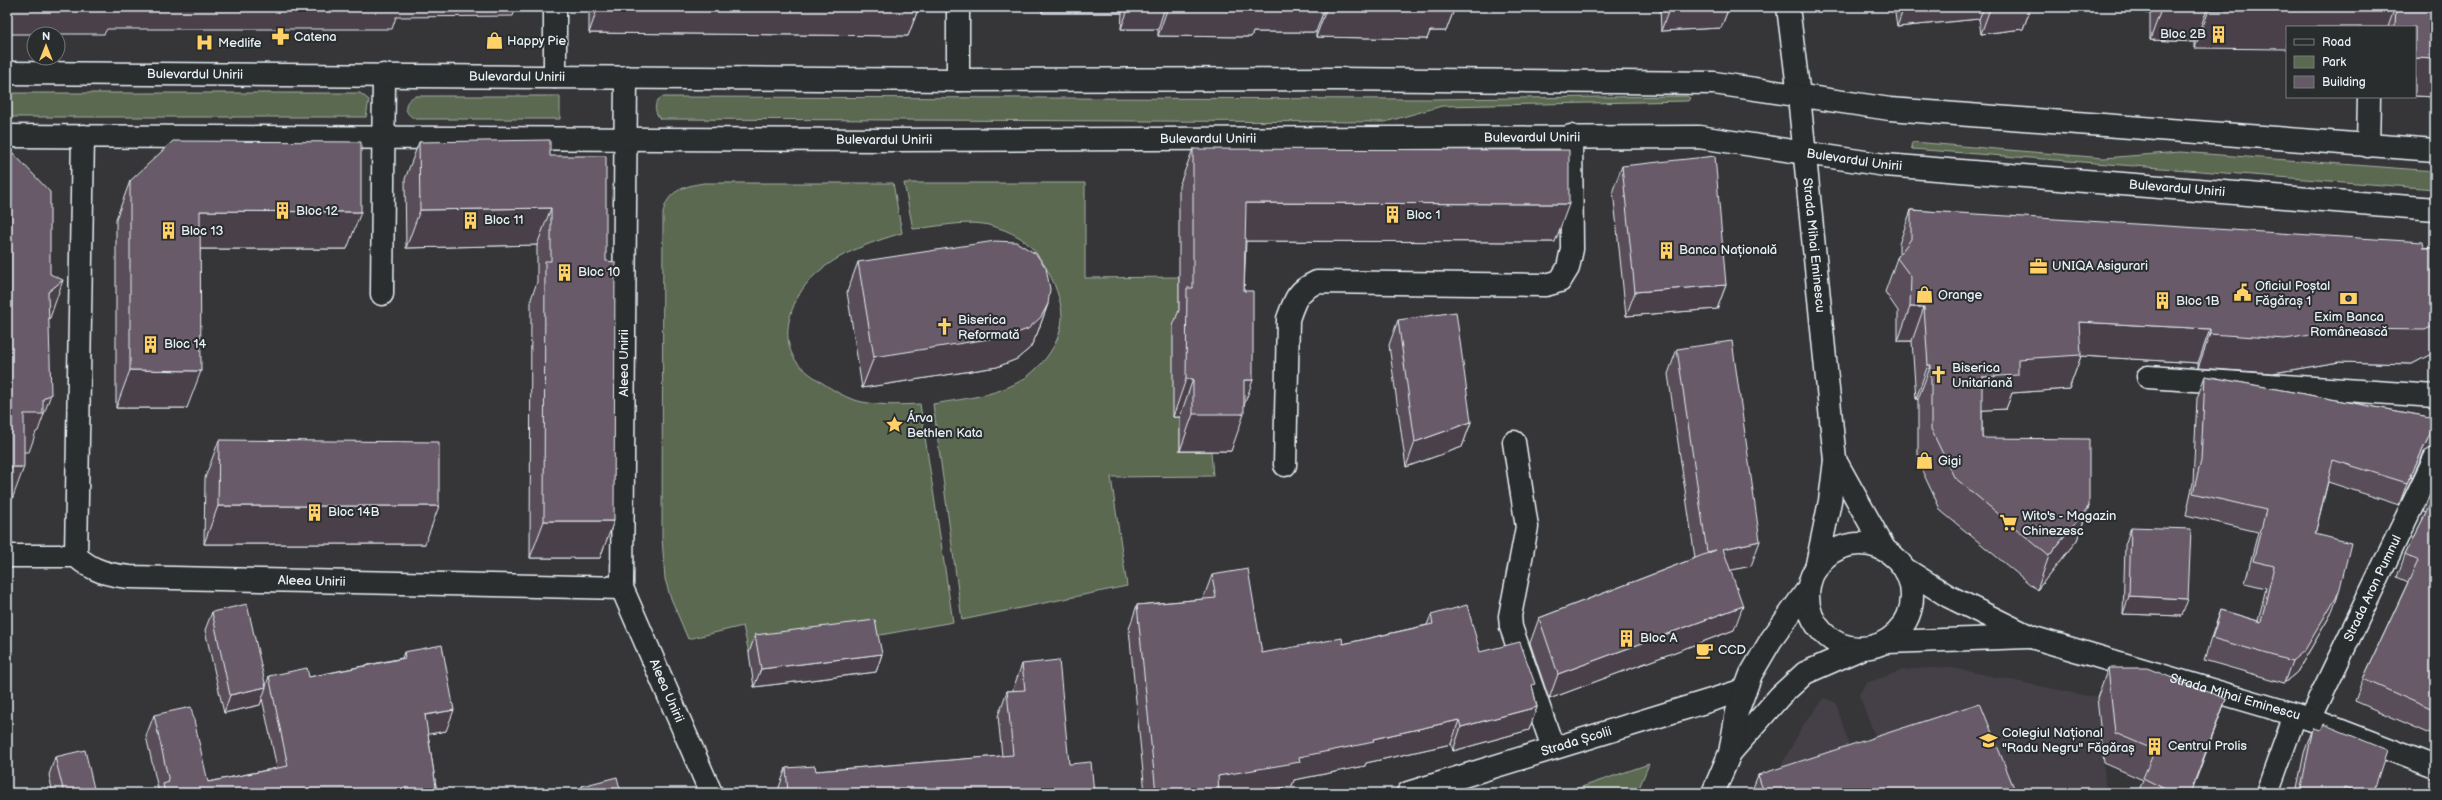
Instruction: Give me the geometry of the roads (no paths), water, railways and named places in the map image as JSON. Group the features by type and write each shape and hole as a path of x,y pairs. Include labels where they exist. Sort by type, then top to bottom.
{"main road":[{"path":"555,7 555,77"},
{"path":"958,7 958,80"},
{"name":"Strada Mihai Eminescu","path":"1788,7 1805,152 1835,460 1830,501 1816,569"},
{"name":"Bulevardul Unirii","path":"7,73 958,80 1344,79 1714,83 1890,109 2435,150"},
{"path":"382,294 384,75"},
{"path":"625,139 626,77"},
{"path":"2368,146 2369,98"},
{"name":"Bulevardul Unirii","path":"7,136 625,139 1370,139 1571,136 1714,138 1885,165 2435,209"},
{"path":"7,556 76,556 83,136"},
{"path":"1286,465 1288,319 1294,302 1303,288 1317,282 1546,285 1560,281 1568,268 1572,249 1571,136"},
{"name":"Aleea Unirii","path":"625,139 622,588 711,793"},
{"path":"2148,376 2435,396"},
{"path":"1514,442 1527,527 1510,616 1511,627 1553,748"},
{"name":"Strada Aron Pumnul","path":"2267,793 2283,755 2435,458"},
{"name":"Strada Mihai Eminescu","path":"1835,460 1886,550"},
{"path":"1713,793 1730,753 1735,720 1744,690 1766,648 1808,589 1816,569 1825,557 1847,546 1870,545 1886,550 1905,569 1911,584 1913,601 1908,617 1900,631 1887,642 1874,647 1860,649 1805,673 1780,696 1730,753"},
{"name":"Aleea Unirii","path":"76,556 84,563 106,574 130,577 622,588"},
{"name":"Strada Mihai Eminescu","path":"1905,569 1948,596 2031,637 2303,717 2435,767"},
{"path":"1808,589 1810,613 1818,627 1829,639 1844,646 1860,649"},
{"name":"Strada Mihai Eminescu","path":"1887,642 2031,637"},
{"name":"Strada Școlii","path":"1408,793 1744,690"}],"place":[{"name":"Bloc 2B","path":"2219,34"},
{"name":"Catena","path":"281,37"},
{"name":"Happy Pie","path":"494,41"},
{"name":"Medlife","path":"205,43"},
{"name":"Bloc 12","path":"283,211"},
{"name":"Bloc 1","path":"1393,215"},
{"name":"Bloc 11","path":"471,220"},
{"name":"Bloc 13","path":"168,231"},
{"name":"Banca Națională","path":"1666,250"},
{"name":"UNIQA Asigurari","path":"2039,266"},
{"name":"Bloc 10","path":"565,272"},
{"name":"Oficiul Poștal Făgăraș 1","path":"2242,293"},
{"name":"Orange","path":"1925,295"},
{"name":"Exim Banca Românească","path":"2349,298"},
{"name":"Bloc 1B","path":"2163,301"},
{"name":"Biserica Reformată","path":"945,327"},
{"name":"Bloc 14","path":"151,344"},
{"name":"Biserica Unitariană","path":"1939,375"},
{"name":"Árva Bethlen Kata","path":"894,425"},
{"name":"Gigi","path":"1925,461"},
{"name":"Bloc 14B","path":"315,512"},
{"name":"Wito's - Magazin Chinezesc","path":"2009,523"},
{"name":"Bloc A","path":"1627,638"},
{"name":"CCD","path":"1705,650"},
{"name":"Colegiul Național \"Radu Negru\" Făgăraș","path":"1989,740"},
{"name":"Centrul Prolis","path":"2155,746"}]}
